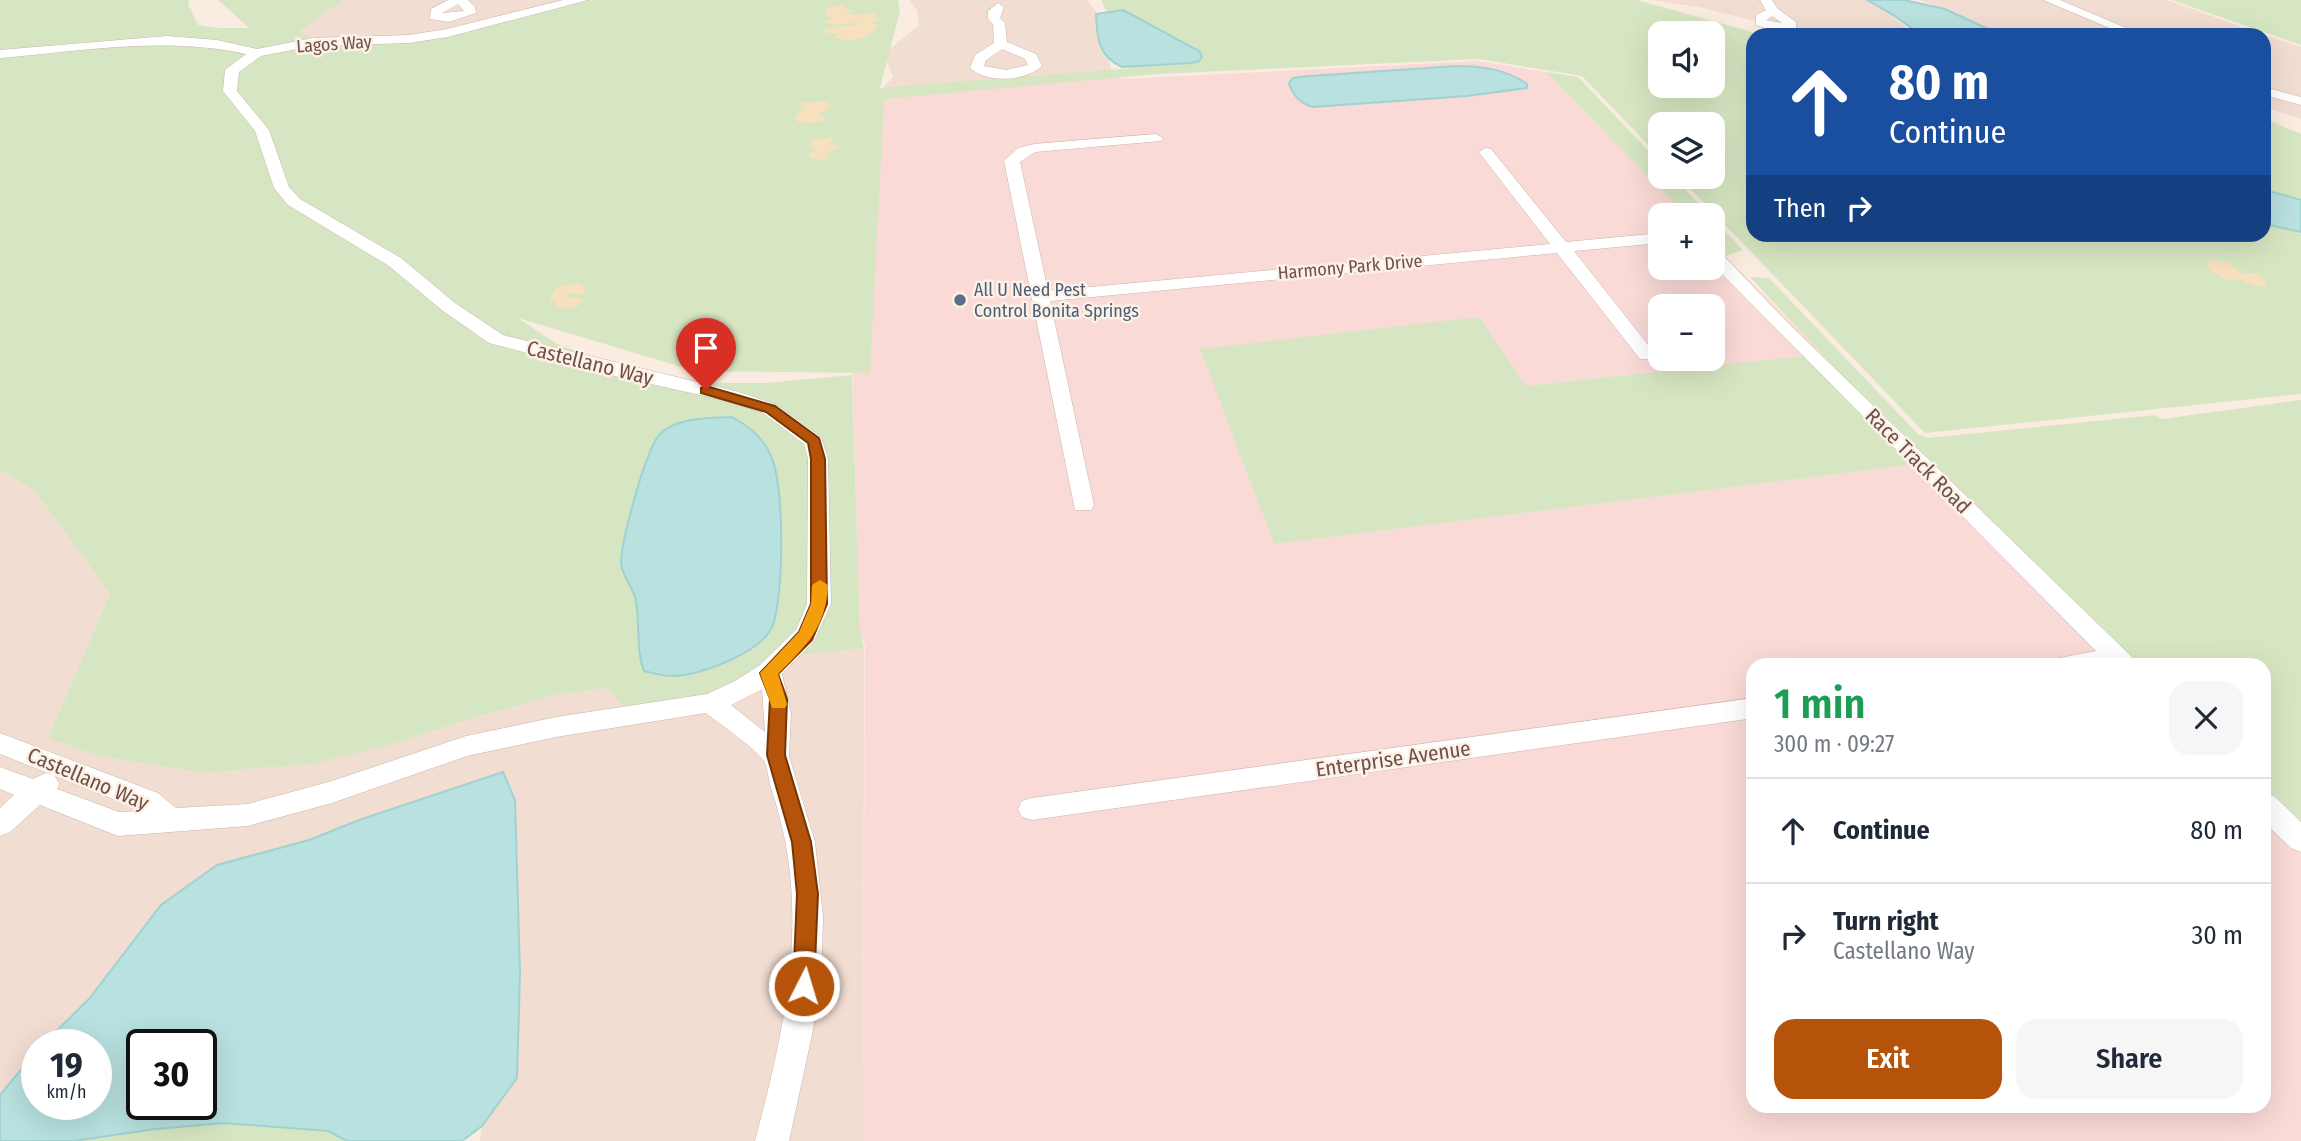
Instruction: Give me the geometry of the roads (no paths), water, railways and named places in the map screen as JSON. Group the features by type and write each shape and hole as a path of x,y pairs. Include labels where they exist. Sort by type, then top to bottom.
{"street":[{"name":"Lagos Way","path":"0,54 167,40 218,44 257,53 313,42 396,40 448,33 535,9 582,0"},
{"path":"2049,0 2119,28"},
{"path":"997,3 994,19 999,23 1001,44"},
{"name":"Castellano Way","path":"0,778 118,824 248,815 332,792 466,746 556,727 711,703 769,673 806,635 819,604 818,459 814,441 771,409 732,396 496,339 449,307 395,262 294,202 282,188 262,130 230,91 232,70 257,53"},
{"path":"2271,93 2301,101"},
{"path":"1083,505 1012,161 1023,151 1034,148 1156,138"},
{"path":"1486,152 1647,355"},
{"name":"Harmony Park Drive","path":"1040,297 1648,239"},
{"name":"Race Track Road","path":"1725,268 2117,658"},
{"path":"769,673 779,699 776,755 801,842 807,894 807,947 802,1006 792,1066 772,1141"},
{"path":"711,703 776,755"},
{"name":"Enterprise Avenue","path":"1032,809 1746,709"},
{"name":"Castellano Way","path":"0,743 148,801 172,821"},
{"path":"0,824 65,769"},
{"path":"2271,811 2301,840"}],"water":[{"path":"1867,0 1904,0 1945,9 1986,28 1911,28"},
{"path":"1123,10 1199,51 1202,57 1191,63 1122,67 1114,63 1100,45 1096,14"},
{"path":"1456,66 1502,72 1527,84 1527,88 1467,96 1313,107 1298,99 1289,83 1293,78 1310,76"},
{"path":"2271,192 2301,200 2301,232 2271,225"},
{"path":"732,417 759,437 775,468 780,512 781,564 773,625 757,644 713,667 671,676 644,671 635,597 621,562 641,476 654,443 667,428 684,421"},
{"path":"503,772 515,800 520,974 517,1078 482,1126 462,1141 347,1141 328,1131 224,1123 155,1129 74,1141 0,1141 0,1095 21,1069 21,1120 112,1120 112,1029 58,1029 89,999 161,905 217,865 309,840 359,820"}],"place":[{"name":"All U Need Pest Control Bonita Springs","path":"960,300"}]}
